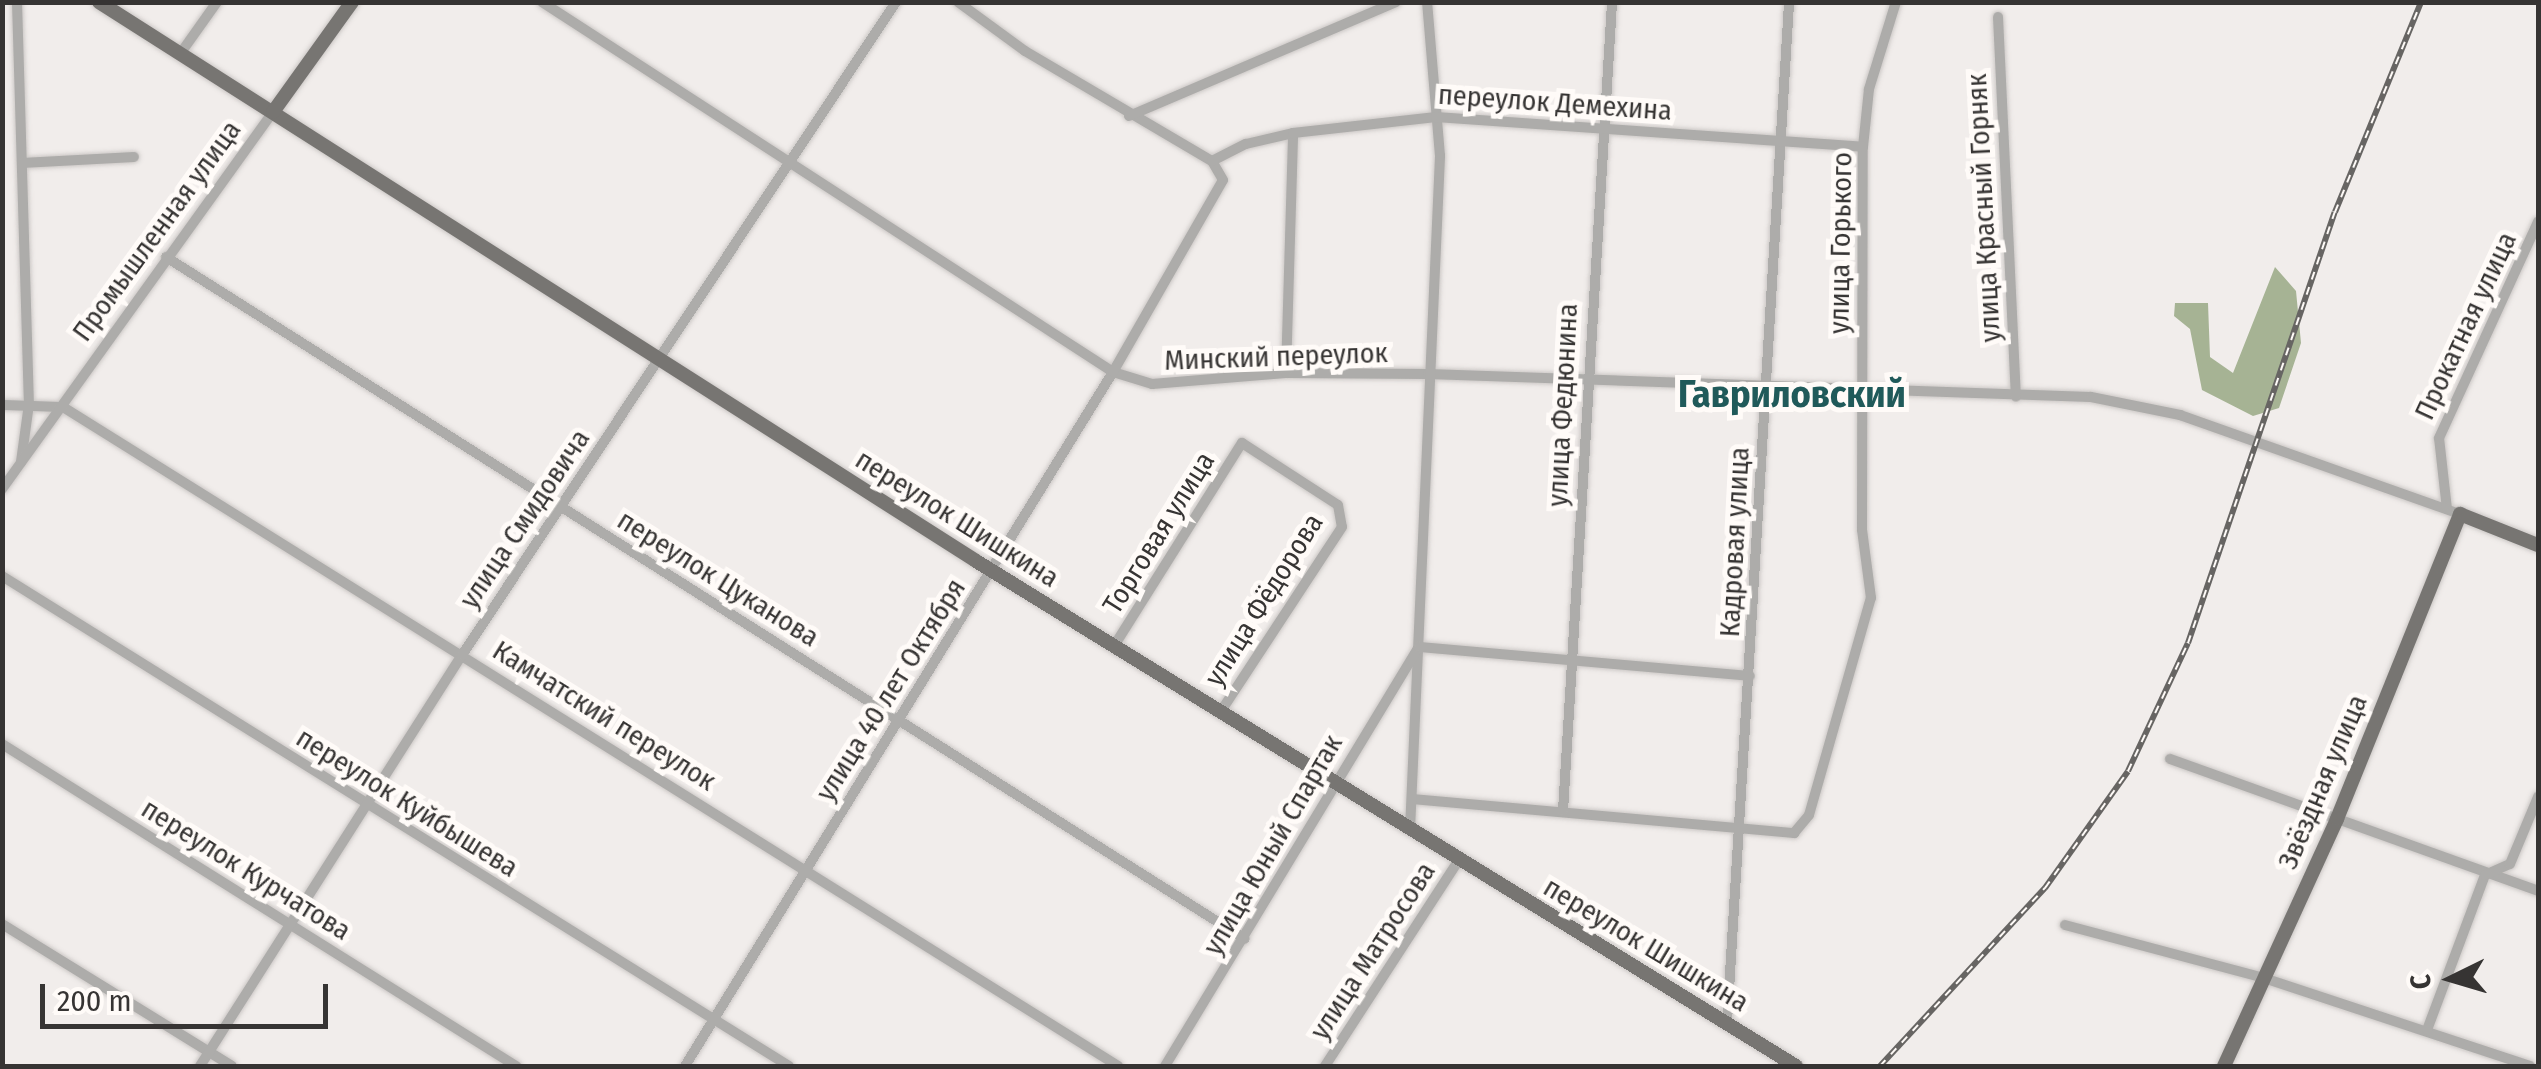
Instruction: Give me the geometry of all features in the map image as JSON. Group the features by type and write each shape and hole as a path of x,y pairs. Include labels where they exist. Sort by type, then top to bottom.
{"main road":[{"name":"переулок Шишкина","path":"99,2 990,570 1796,1066"},
{"name":"Промышленная улица","path":"273,112 352,2"},
{"path":"2453,512 2538,545"},
{"name":"Звёздная улица","path":"2224,1066 2338,819 2453,512"}],"street":[{"path":"17,2 29,404 20,463"},
{"path":"180,54 216,2"},
{"name":"Минский переулок","path":"542,2 1113,372 1170,385 1286,373 1428,374 1862,393 2091,398 2180,415 2453,512"},
{"name":"улица Смидовича","path":"200,1066 462,654 896,2"},
{"path":"958,2 1129,116 1212,161"},
{"path":"1129,116 1396,2"},
{"name":"улица Юный Спартак","path":"1410,831 1440,156 1426,2"},
{"name":"улица Федюнина","path":"1564,811 1586,380 1612,2"},
{"name":"Кадровая улица","path":"1727,1024 1742,830 1789,2"},
{"name":"улица Горького","path":"1742,830 1794,833 1809,815 1868,622 1862,393 1864,147 1869,88 1896,2"},
{"name":"улица Красный Горняк","path":"1998,18 2016,397"},
{"name":"Промышленная улица","path":"2,489 273,112"},
{"name":"переулок Демехина","path":"1212,161 1246,144 1292,134 1436,117 1864,147"},
{"path":"1286,373 1292,134"},
{"path":"22,163 134,157"},
{"name":"улица 40 лет Октября","path":"685,1066 1113,372 1223,180 1212,161"},
{"name":"Прокатная улица","path":"2453,512 2438,438 2538,222"},
{"name":"переулок Цуканова","path":"166,257 1246,939"},
{"path":"2,406 63,408"},
{"name":"Камчатский переулок","path":"63,408 807,868 1118,1066"},
{"name":"Торговая улица","path":"1114,646 1242,443"},
{"name":"улица Фёдорова","path":"1220,713 1342,526 1338,506 1242,443"},
{"name":"переулок Куйбышева","path":"2,576 790,1066"},
{"path":"1419,647 1750,676"},
{"name":"улица Юный Спартак","path":"1165,1066 1246,939 1419,647"},
{"name":"переулок Курчатова","path":"2,744 516,1066"},
{"path":"2170,759 2534,890"},
{"path":"2427,1030 2484,875 2510,864 2538,797"},
{"path":"1412,799 1742,830"},
{"name":"улица Матросова","path":"1324,1066 1459,860"},
{"path":"2510,864 2534,890"},
{"path":"2,924 232,1066"},
{"path":"2065,924 2264,978 2530,1066"},
{"path":"2485,1066 2490,1054"}],"green space":[{"path":"2275,267 2296,291 2301,343 2279,408 2253,416 2202,390 2190,329 2174,316 2175,303 2208,303 2210,357 2233,373"}],"railway":[{"path":"1880,1066 2045,888 2128,771 2188,643 2335,212 2421,2"}],"district":[{"name":"Гавриловский","path":"1792,395"}]}
